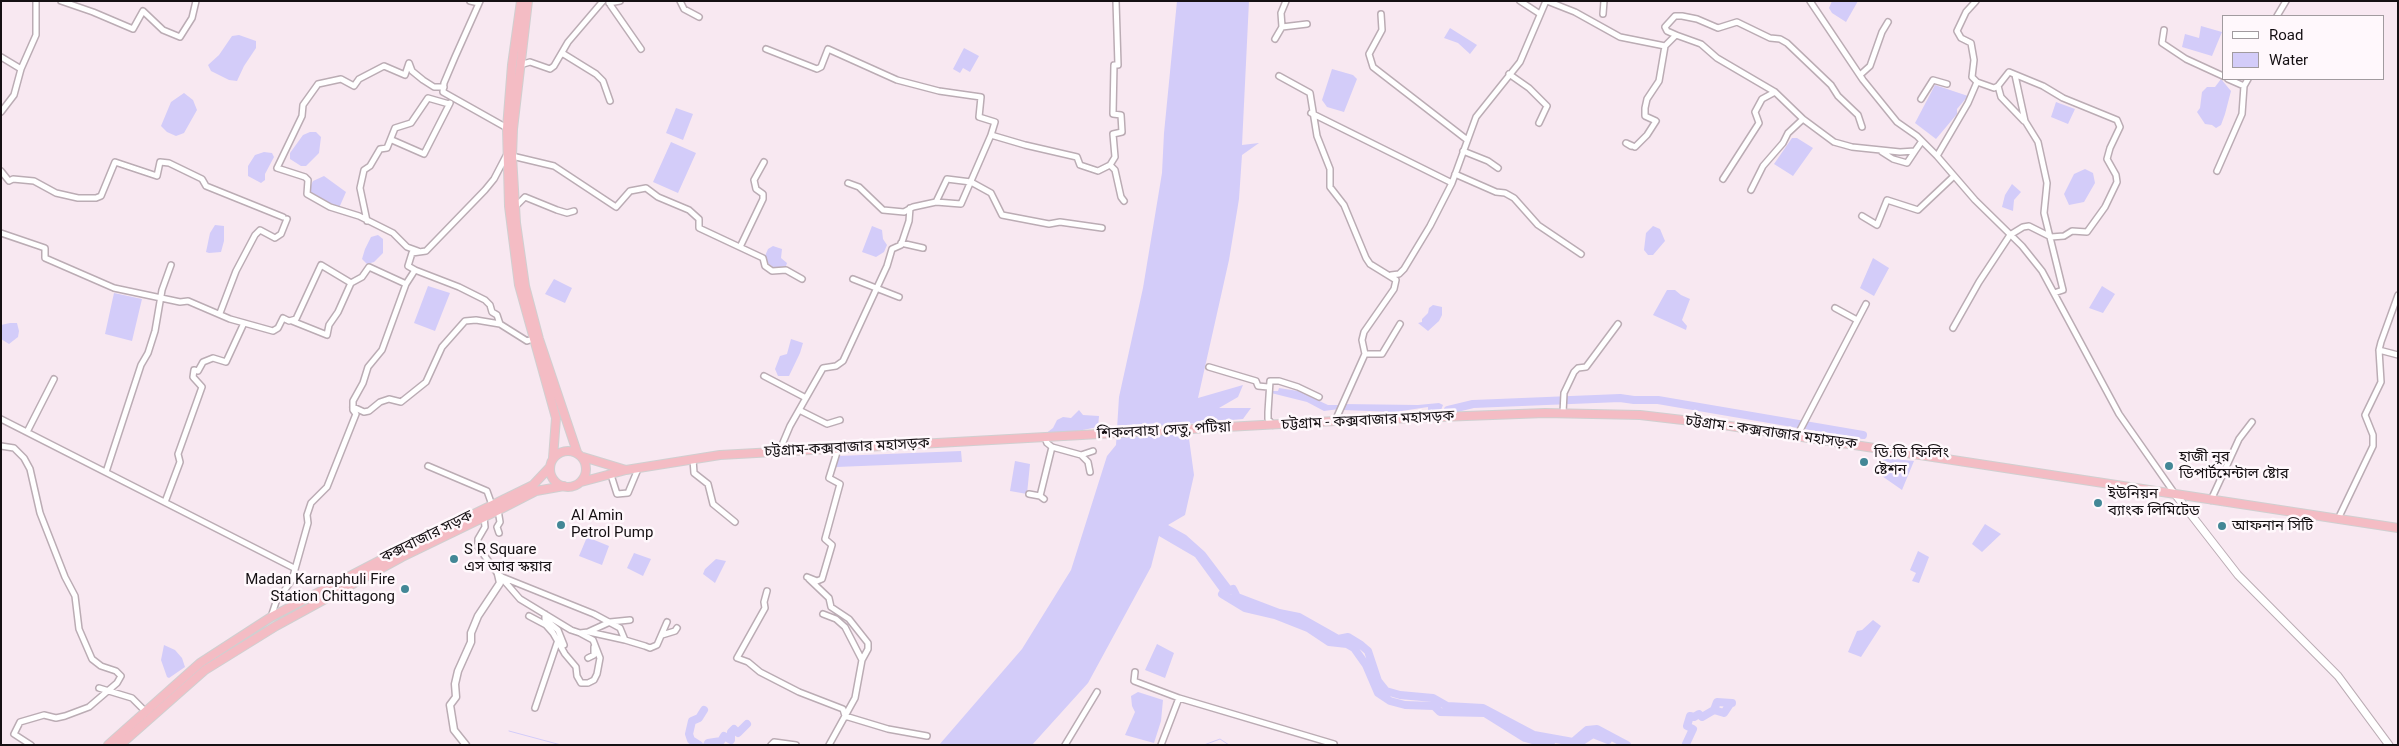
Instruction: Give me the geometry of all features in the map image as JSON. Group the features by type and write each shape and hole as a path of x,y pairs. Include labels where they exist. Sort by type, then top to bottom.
{"highway":[{"path":"521,1 512,65 507,128 514,253 519,285 556,418 553,458 550,467 554,479 564,486 572,487 581,482 587,470 547,367 525,286 509,156 528,1"},
{"name":"চট্টগ্রাম - কক্সবাজার মহাসড়ক","path":"1259,426 1563,410 1640,415 1797,436 2398,528"},
{"name":"শিকলবাহা সেতু, পটিয়া","path":"1069,436 1259,426"},
{"name":"চট্টগ্রাম-কক্সবাজার মহাসড়ক","path":"581,482 626,470 693,459 779,452 1069,436"},
{"path":"553,458 564,451 580,455"},
{"name":"চট্টগ্রাম-কক্সবাজার মহাসড়ক","path":"580,455 626,470"},
{"name":"কক্সবাজার সড়ক","path":"120,745 198,676 221,660 292,617 402,557 484,517 495,507 533,485 550,467"},
{"name":"কক্সবাজার সড়ক","path":"108,745 144,710 200,663 271,617 398,550 536,491 564,486"}],"main road":[{"path":"2175,494 2238,575 2338,676 2389,745"}],"street":[{"path":"1,112 14,95 36,35 36,1"},
{"path":"61,1 133,29 142,10 163,30 180,37 192,18 196,1"},
{"path":"470,1 480,2 454,57 443,92 507,128"},
{"path":"520,65 530,62 550,69 554,66 568,42 606,2 620,1"},
{"path":"680,1 684,9 699,17"},
{"path":"991,135 1025,145 1078,156 1080,165 1089,167 1094,172 1110,164 1115,157 1113,134 1122,132 1121,115 1113,114 1114,65 1118,65 1116,1"},
{"path":"1275,39 1282,27 1281,13 1286,1"},
{"path":"1520,1 1540,14"},
{"path":"1391,276 1399,274 1409,262 1452,183 1466,139 1476,117 1520,62 1547,1 1575,12 1620,36 1665,46"},
{"path":"1603,14 1604,1"},
{"path":"1810,1 1860,75 1897,122 1905,126 1937,156 2042,271 2119,414 2175,494"},
{"path":"1953,328 2010,235 2023,227 2029,226 2051,237 2064,236 2072,231 2087,232 2105,207 2117,182 2116,175 2108,159 2108,154 2120,127 2117,120 2063,98 2043,86 2009,72 1998,86 1994,88 1977,82 1971,74 1974,60 1971,43 1961,38 1958,32 1966,12 1976,1"},
{"path":"2278,15 2286,1"},
{"path":"606,2 642,49"},
{"path":"1381,14 1382,30 1375,47 1369,54 1373,67 1466,139"},
{"path":"1862,127 1858,115 1838,96 1831,85 1787,43 1780,39 1770,38 1737,22 1718,28 1697,19 1682,16 1675,16 1666,27 1668,31 1676,35 1701,44 1741,73 1775,92 1803,119 1834,142 1852,147 1915,151"},
{"path":"1860,75 1870,66 1882,32 1888,22"},
{"path":"1282,27 1307,24"},
{"path":"2164,30 2162,43 2167,47 2186,59 2222,76"},
{"path":"1631,146 1626,143 1635,147 1647,136 1656,121 1645,116 1647,99 1659,81 1665,46 1676,35"},
{"path":"766,49 817,69 821,66 828,49 898,80 939,91 981,97 979,116 995,122 961,204 936,202 910,208 904,212 883,210 859,187 848,183"},
{"path":"562,53 596,74 603,81 610,101"},
{"path":"1,57 22,69"},
{"path":"426,251 416,251 407,247 393,233 359,216 330,207 307,194 308,180 305,177 277,168 302,116 303,105 318,84 341,79 354,86 359,79 384,66 405,75 409,63 412,71 423,80 434,87 444,87"},
{"path":"1509,74 1529,88 1547,106 1539,123"},
{"path":"2015,75 2025,121"},
{"path":"1279,76 1310,93 1311,113 1317,136 1330,168 1330,187 1344,205 1370,264 1396,280 1396,284 1364,332 1362,340 1365,354 1335,421"},
{"path":"1921,99 1933,80 1947,84"},
{"path":"2230,80 2244,86"},
{"path":"2217,171 2242,114 2244,86 2247,80"},
{"path":"1937,156 1968,103 1977,82"},
{"path":"1998,86 2001,97 2025,121 2038,142 2047,184 2044,213 2063,290 2054,293"},
{"path":"1723,179 1759,123 1754,112 1762,99 1775,92"},
{"path":"367,221 360,188 361,176 380,149 387,148 396,128 411,123 428,98 449,104"},
{"path":"392,140 424,154 453,98"},
{"path":"1311,113 1452,183"},
{"path":"1751,190 1763,166 1783,143 1788,133 1803,119"},
{"path":"1880,150 1893,159 1907,163 1922,141"},
{"path":"1462,151 1488,161 1498,168"},
{"path":"500,324 497,315 492,312 490,305 485,300 408,266 412,252 426,251 490,185 509,156 554,166 616,207 630,191 646,188 658,197 689,210 699,219 698,228 763,258 765,266 772,271 786,270 802,279"},
{"path":"1,172 9,181 13,179 34,181 56,193 78,198 96,198 102,196 115,162 157,176 160,162 169,163 202,179 206,186 285,218 281,234 275,238 260,230 255,235 236,271 220,313"},
{"path":"740,247 763,199 763,194 756,189 754,180 764,162"},
{"path":"1110,164 1115,170 1121,197 1124,201"},
{"path":"1455,174 1514,198 1538,225 1581,254"},
{"path":"1862,216 1877,225 1888,200 1918,210 1954,176"},
{"path":"936,202 947,179 971,182 991,193 1002,215 1049,224 1056,222 1102,228"},
{"path":"516,206 525,197 567,213 574,211"},
{"path":"901,243 909,222 910,208"},
{"path":"1,233 45,248 45,258 114,288 188,301 244,323 273,331 278,328 282,318 327,335 329,325 338,312 351,283 362,277 369,267 406,284"},
{"path":"779,452 799,410 823,368 836,366 843,361 887,266 890,248 901,243 923,248"},
{"path":"106,472 141,365 148,353 155,331 162,290 171,265"},
{"path":"292,321 296,319 321,265 351,283"},
{"path":"271,617 276,602 292,580 308,523 307,515 311,503 323,493 335,470 356,414 353,401 364,383 368,367 382,350 406,284 415,270"},
{"path":"853,279 899,297"},
{"path":"2338,519 2373,446 2373,435 2365,415 2381,382 2379,350 2398,295"},
{"path":"1797,436 1866,304"},
{"path":"1835,308 1857,320"},
{"path":"353,407 364,412 389,399 401,402 426,382 442,347 465,321 476,320 500,324 527,341 533,339"},
{"path":"165,502 180,462 178,454 202,387 193,377 194,370 198,371 203,362 213,358 226,362 244,323"},
{"path":"1365,354 1382,354 1400,324"},
{"path":"1563,410 1564,393 1574,372 1586,367 1618,324"},
{"path":"2379,350 2398,355"},
{"path":"1209,367 1256,381 1258,386 1268,387"},
{"path":"764,376 806,398"},
{"path":"27,432 54,379"},
{"path":"1273,426 1268,419 1268,387 1270,382 1278,381 1320,397"},
{"path":"799,410 827,424 840,420"},
{"path":"1,419 294,568"},
{"path":"2211,500 2238,439 2252,422"},
{"path":"1045,438 1046,443 1052,447 1081,455 1088,462 1090,472"},
{"path":"1,446 14,448 24,458 30,469 40,513 65,577 75,596 79,629 92,659 101,666 116,671 121,676 108,691 89,707 56,718 44,715 20,722 14,734 31,745"},
{"path":"1029,494 1042,497 1052,447"},
{"path":"829,745 856,698 862,660 868,649 868,643 850,619 831,607 829,598 807,576 817,581 822,579 832,545 825,539 840,484 829,478 838,449"},
{"path":"1081,455 1093,451"},
{"path":"693,459 694,473 708,484 713,504 735,522"},
{"path":"428,466 487,491 500,522 497,527 499,533"},
{"path":"611,475 617,494 628,493 638,469"},
{"path":"484,517 485,527 478,540 478,548 513,592 545,614 594,642 600,658 594,680 588,683 581,683 558,630 545,619 545,614"},
{"path":"470,549 478,548"},
{"path":"498,574 610,622 620,628 625,640"},
{"path":"466,745 454,730 450,705 456,697 455,684 458,671 471,642 471,633 478,616 500,583 498,574"},
{"path":"767,591 761,616 737,658 748,662 760,672 799,692 843,709 846,716 888,729 927,736"},
{"path":"823,614 836,619 846,627 862,660"},
{"path":"529,616 546,625 574,664"},
{"path":"580,633 588,632 610,622 630,620"},
{"path":"588,632 650,648 657,645 667,622"},
{"path":"662,635 675,631 677,628"},
{"path":"535,708 558,640"},
{"path":"588,658 594,655 594,642"},
{"path":"1135,672 1134,681 1179,698 1334,744"},
{"path":"99,688 132,698 144,710"},
{"path":"1065,745 1097,692"},
{"path":"1161,745 1179,698"},
{"path":"771,745 774,742 796,745"}],"water":[{"path":"1177,1 1249,1 1242,145 1259,143 1242,155 1239,199 1229,260 1198,398 1243,385 1238,397 1219,408 1251,408 1243,419 1187,424 1194,475 1185,515 1168,525 1186,535 1205,552 1233,589 1222,594 1195,557 1159,536 1151,567 1088,683 1032,745 939,745 1022,649 1071,570 1107,456 1116,445 1119,397 1143,288 1162,173"},
{"path":"1832,1 1858,1 1846,22 1832,13 1829,8"},
{"path":"2201,26 2222,32 2212,56 2182,47 2185,34 2199,38"},
{"path":"1450,28 1477,45 1470,54 1458,43 1444,38"},
{"path":"239,35 256,41 256,48 237,81 229,80 211,71 208,65 219,55 232,36"},
{"path":"964,48 979,56 970,72 963,68 960,73 953,69"},
{"path":"1332,69 1353,75 1357,79 1344,112 1327,107 1322,100"},
{"path":"2221,79 2231,91 2221,125 2216,128 2205,124 2197,112 2200,108 2202,92 2207,87 2215,87"},
{"path":"1935,85 1968,96 1957,109 1957,114 1936,139 1915,123"},
{"path":"184,93 193,100 197,110 184,133 176,136 167,132 161,126 171,102"},
{"path":"2056,102 2075,109 2068,124 2051,117"},
{"path":"676,108 693,114 683,140 666,133"},
{"path":"316,132 321,137 319,153 306,166 301,166 290,159 290,153 303,135"},
{"path":"1792,138 1797,138 1813,148 1793,176 1774,164"},
{"path":"671,142 696,153 678,193 653,182"},
{"path":"264,152 272,153 274,157 265,174 265,180 261,183 248,176 248,166 255,155"},
{"path":"2085,169 2093,173 2095,183 2084,202 2069,205 2064,194 2074,174"},
{"path":"324,176 346,192 339,208 311,195 308,191 313,181"},
{"path":"2012,184 2021,192 2014,200 2013,211 2002,207 2005,195"},
{"path":"215,225 224,226 224,241 221,252 209,253 206,252 210,233"},
{"path":"872,226 882,230 883,239 887,245 884,252 876,257 862,252"},
{"path":"1653,226 1660,229 1665,241 1653,255 1648,255 1644,250 1646,233"},
{"path":"378,235 383,239 383,253 374,262 367,264 362,259 365,249 371,237"},
{"path":"773,246 782,249 781,258 787,263 786,266 774,268 768,263 765,256 768,249"},
{"path":"1873,258 1889,268 1874,296 1860,288"},
{"path":"554,279 572,288 565,303 545,294"},
{"path":"428,286 450,293 435,331 414,323"},
{"path":"2102,286 2115,294 2103,313 2089,308"},
{"path":"1667,290 1675,290 1690,299 1682,320 1687,326 1686,330 1653,315"},
{"path":"114,293 142,299 132,341 105,334"},
{"path":"1433,305 1442,307 1442,315 1439,321 1428,331 1418,323 1422,322 1429,308"},
{"path":"17,323 19,331 18,337 9,344 1,339 1,325"},
{"path":"791,339 803,343 800,353 789,376 778,376 775,369 780,356 787,354"},
{"path":"1279,388 1298,391 1328,405 1341,405 1339,409 1324,411 1307,402 1271,393 1272,391 1278,391"},
{"path":"1439,403 1443,405 1441,410 1428,414 1428,407 1395,412 1343,410 1343,404 1418,405"},
{"path":"1079,410 1083,415 1099,416 1098,427 1052,436 1045,434 1053,428 1057,420 1063,417 1071,418"},
{"path":"961,451 962,462 836,467 838,456"},
{"path":"1884,458 1914,461 1902,490 1879,474"},
{"path":"1015,461 1030,464 1027,494 1010,491"},
{"path":"1985,524 2001,534 1982,552 1972,544"},
{"path":"587,537 609,546 602,565 579,556"},
{"path":"1918,551 1929,557 1919,583 1912,581 1916,573 1910,570"},
{"path":"634,553 651,559 643,576 627,568"},
{"path":"716,559 726,561 715,583 703,574 705,569"},
{"path":"1873,620 1881,626 1861,657 1848,652 1857,631 1862,630"},
{"path":"1157,644 1174,653 1165,678 1145,670"},
{"path":"164,645 175,650 182,658 185,667 169,678 161,660"},
{"path":"1138,692 1163,700 1161,721 1154,743 1125,735 1135,712 1131,696"}],"waterway":[{"path":"1448,410 1473,404 1620,398 1658,400 1863,435"},
{"path":"1551,745 1525,738 1485,713 1440,712 1434,706 1405,705 1390,701 1378,693 1366,665 1354,648 1347,644 1329,642 1308,628 1275,615 1245,608 1222,594 1233,589 1237,597 1279,613 1299,617 1338,639 1348,637 1368,651 1378,681 1386,691 1400,695 1433,698 1447,706 1483,708 1534,735 1573,742 1587,730 1597,729 1627,745"},
{"path":"1714,710 1717,702 1732,703"},
{"path":"1686,744 1693,729 1687,726 1690,716 1694,717 1699,714 1702,717 1714,710 1724,713 1730,704"},
{"path":"699,745 691,740 689,734 692,721 699,718 704,710"},
{"path":"707,745 708,743 721,741 724,736 731,740 731,732 734,729 738,733 747,724"},
{"path":"509,731 561,745"},
{"path":"1579,743 1593,734 1608,740"},
{"path":"1204,745 1220,739 1229,745"}],"place":[{"name":"ডি.ডি ফিলিং ষ্টেশন","path":"1864,462"},
{"name":"হাজী নুর ডিপার্টমেন্টাল ষ্টোর","path":"2169,466"},
{"name":"ইউনিয়ন ব্যাংক লিমিটেড","path":"2098,503"},
{"name":"Al Amin Petrol Pump","path":"561,525"},
{"name":"আফনান সিটি","path":"2222,526"},
{"name":"S R Square এস আর স্কয়ার","path":"454,559"},
{"name":"Madan Karnaphuli Fire Station Chittagong","path":"405,589"}]}
